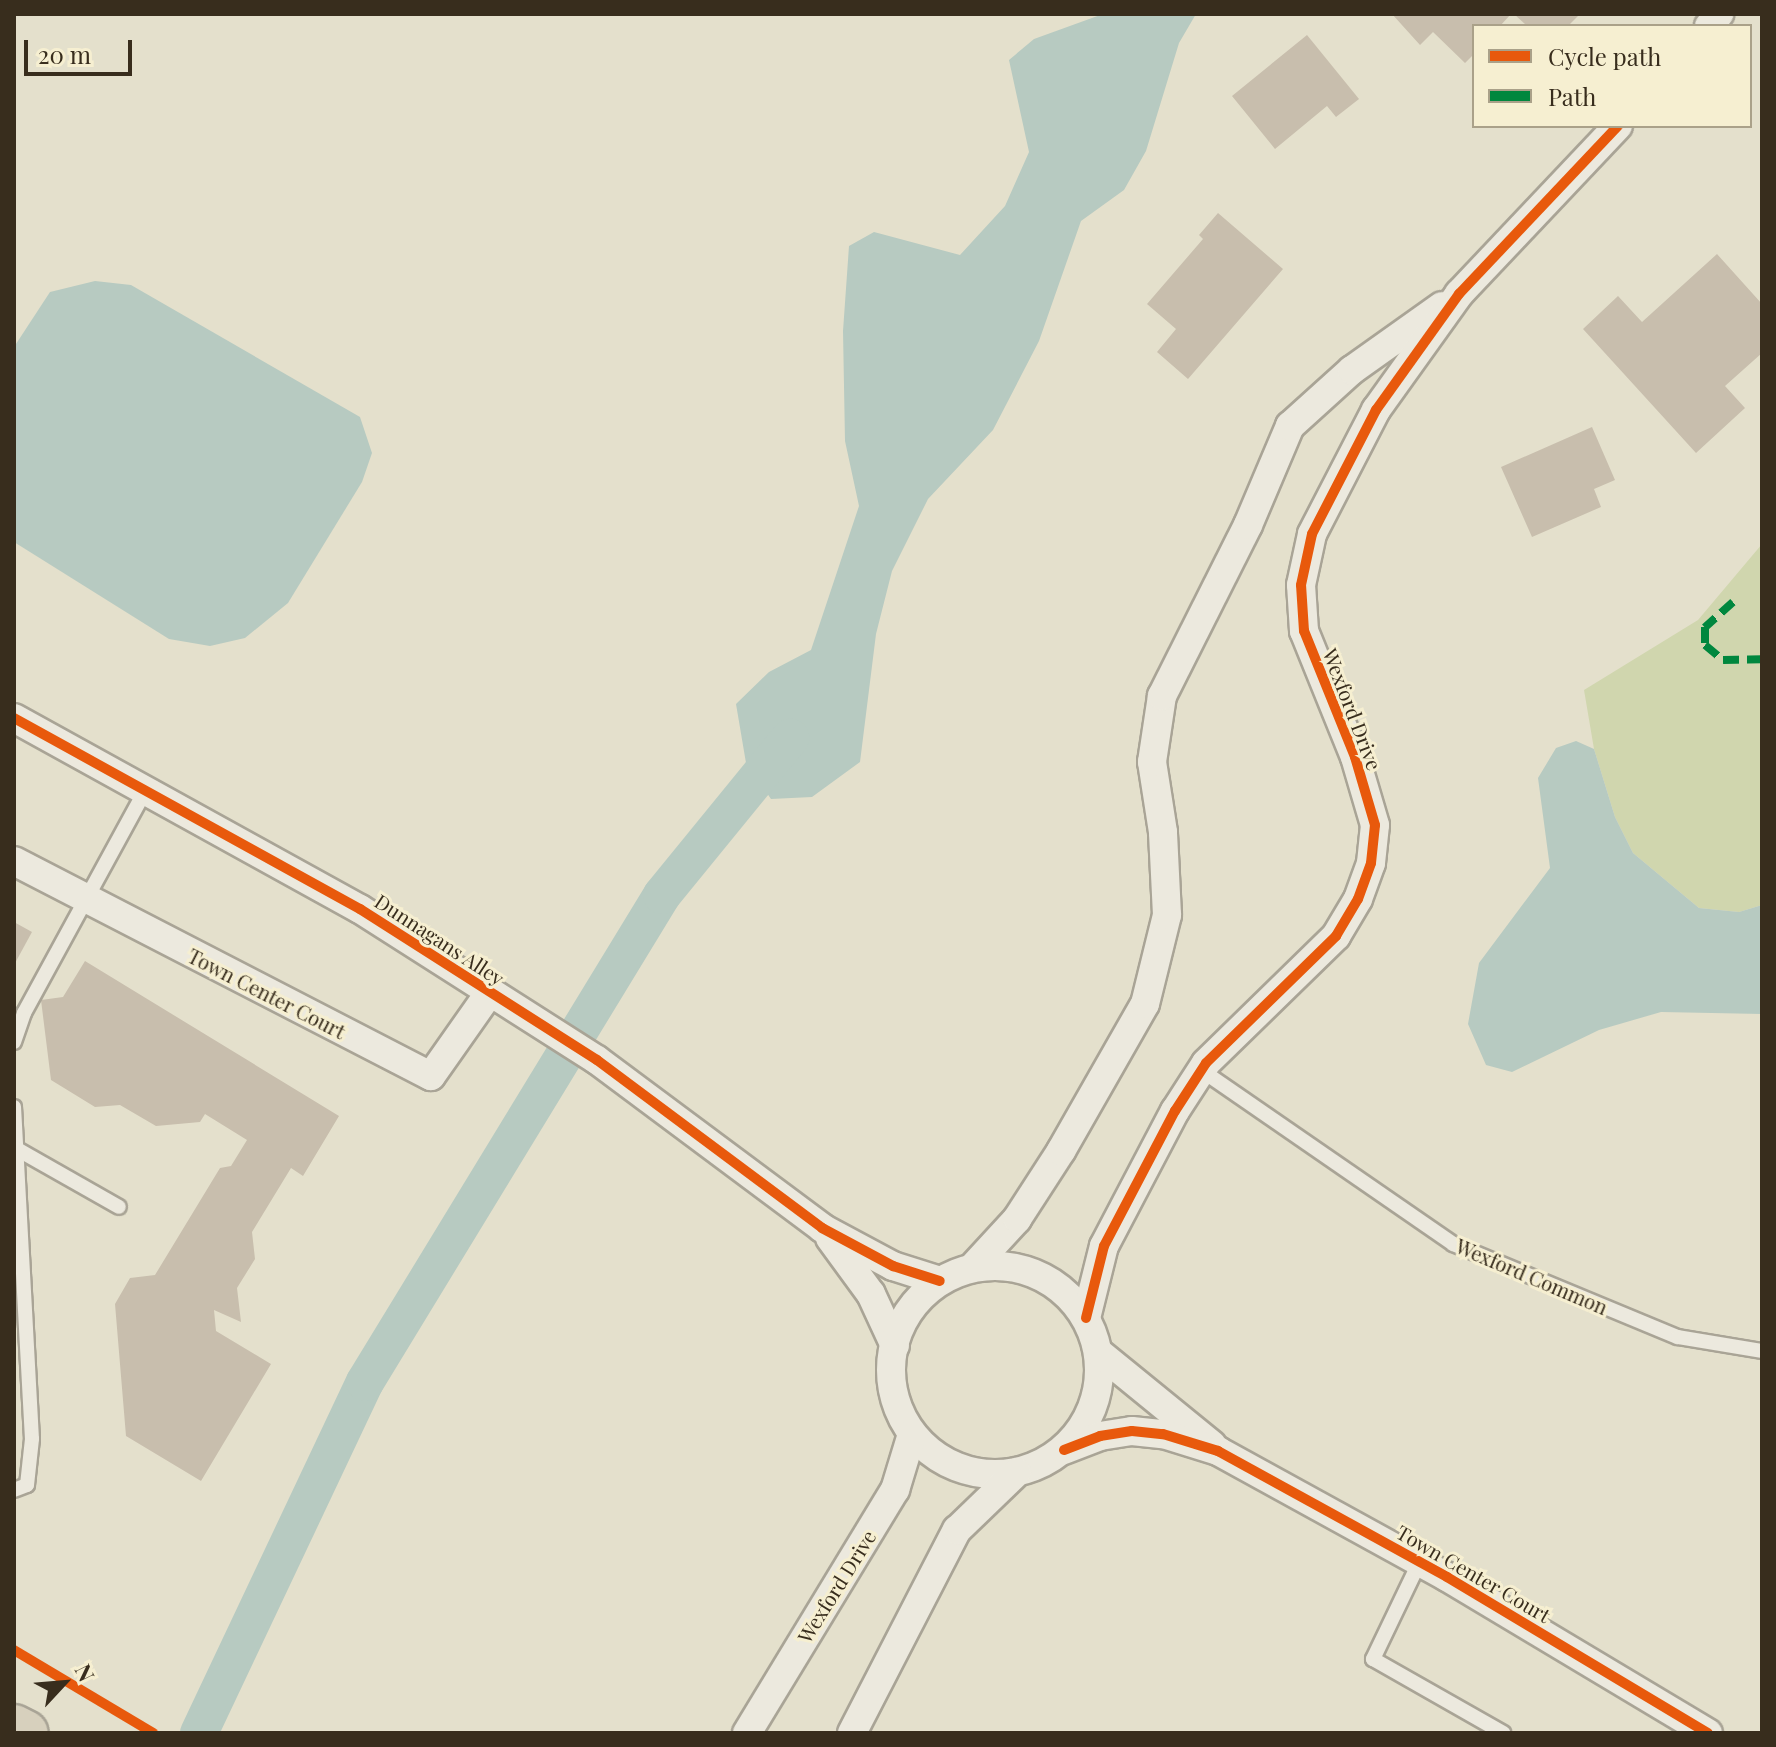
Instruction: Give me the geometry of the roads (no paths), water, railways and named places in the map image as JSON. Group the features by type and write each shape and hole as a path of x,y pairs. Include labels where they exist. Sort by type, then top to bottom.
{"highway":[{"path":"14,1727 26,1733"}],"street":[{"name":"Wexford Drive","path":"1086,1318 1104,1246 1175,1111 1204,1072 1206,1063 1336,936 1358,899 1371,863 1375,825 1355,757 1304,631 1301,585 1312,534 1330,493 1376,410 1459,294 1616,128"},
{"name":"Wexford Drive","path":"972,1268 1017,1219 1061,1151 1145,1004 1167,915 1163,832 1152,762 1162,696 1248,525 1290,426 1352,370 1459,294"},
{"name":"Dunnagans Alley","path":"14,718 360,909 597,1060 822,1228"},
{"name":"Town Center Court","path":"14,861 84,901 431,1076 490,992"},
{"path":"822,1228 893,1266 940,1281"},
{"path":"822,1228 871,1294 895,1346"},
{"name":"Wexford Drive","path":"1005,1266 1037,1274 1065,1292 1086,1318 1098,1352 1095,1400 1087,1422 1064,1450 1033,1469 998,1476 965,1471 936,1457 912,1434 896,1403 891,1369 895,1346 914,1304 940,1281 972,1268 1005,1266"},
{"path":"1098,1352 1218,1451"},
{"path":"1064,1450 1100,1436 1132,1431 1163,1434 1218,1451"},
{"name":"Wexford Drive","path":"747,1733 895,1490 912,1434"},
{"name":"Town Center Court","path":"1218,1451 1420,1561 1708,1733"},
{"name":"Wexford Drive","path":"852,1733 957,1530 1017,1472"}],"lane":[{"path":"14,1042 24,1013 145,791"},
{"name":"Wexford Common","path":"1204,1072 1453,1244 1678,1337 1762,1351"},
{"path":"14,1107 32,1439 27,1485 14,1490"},
{"path":"17,1149 119,1207"},
{"path":"1420,1561 1373,1659 1503,1733"}],"waterway":[{"path":"199,1733 365,1382 662,895 790,738"}]}
